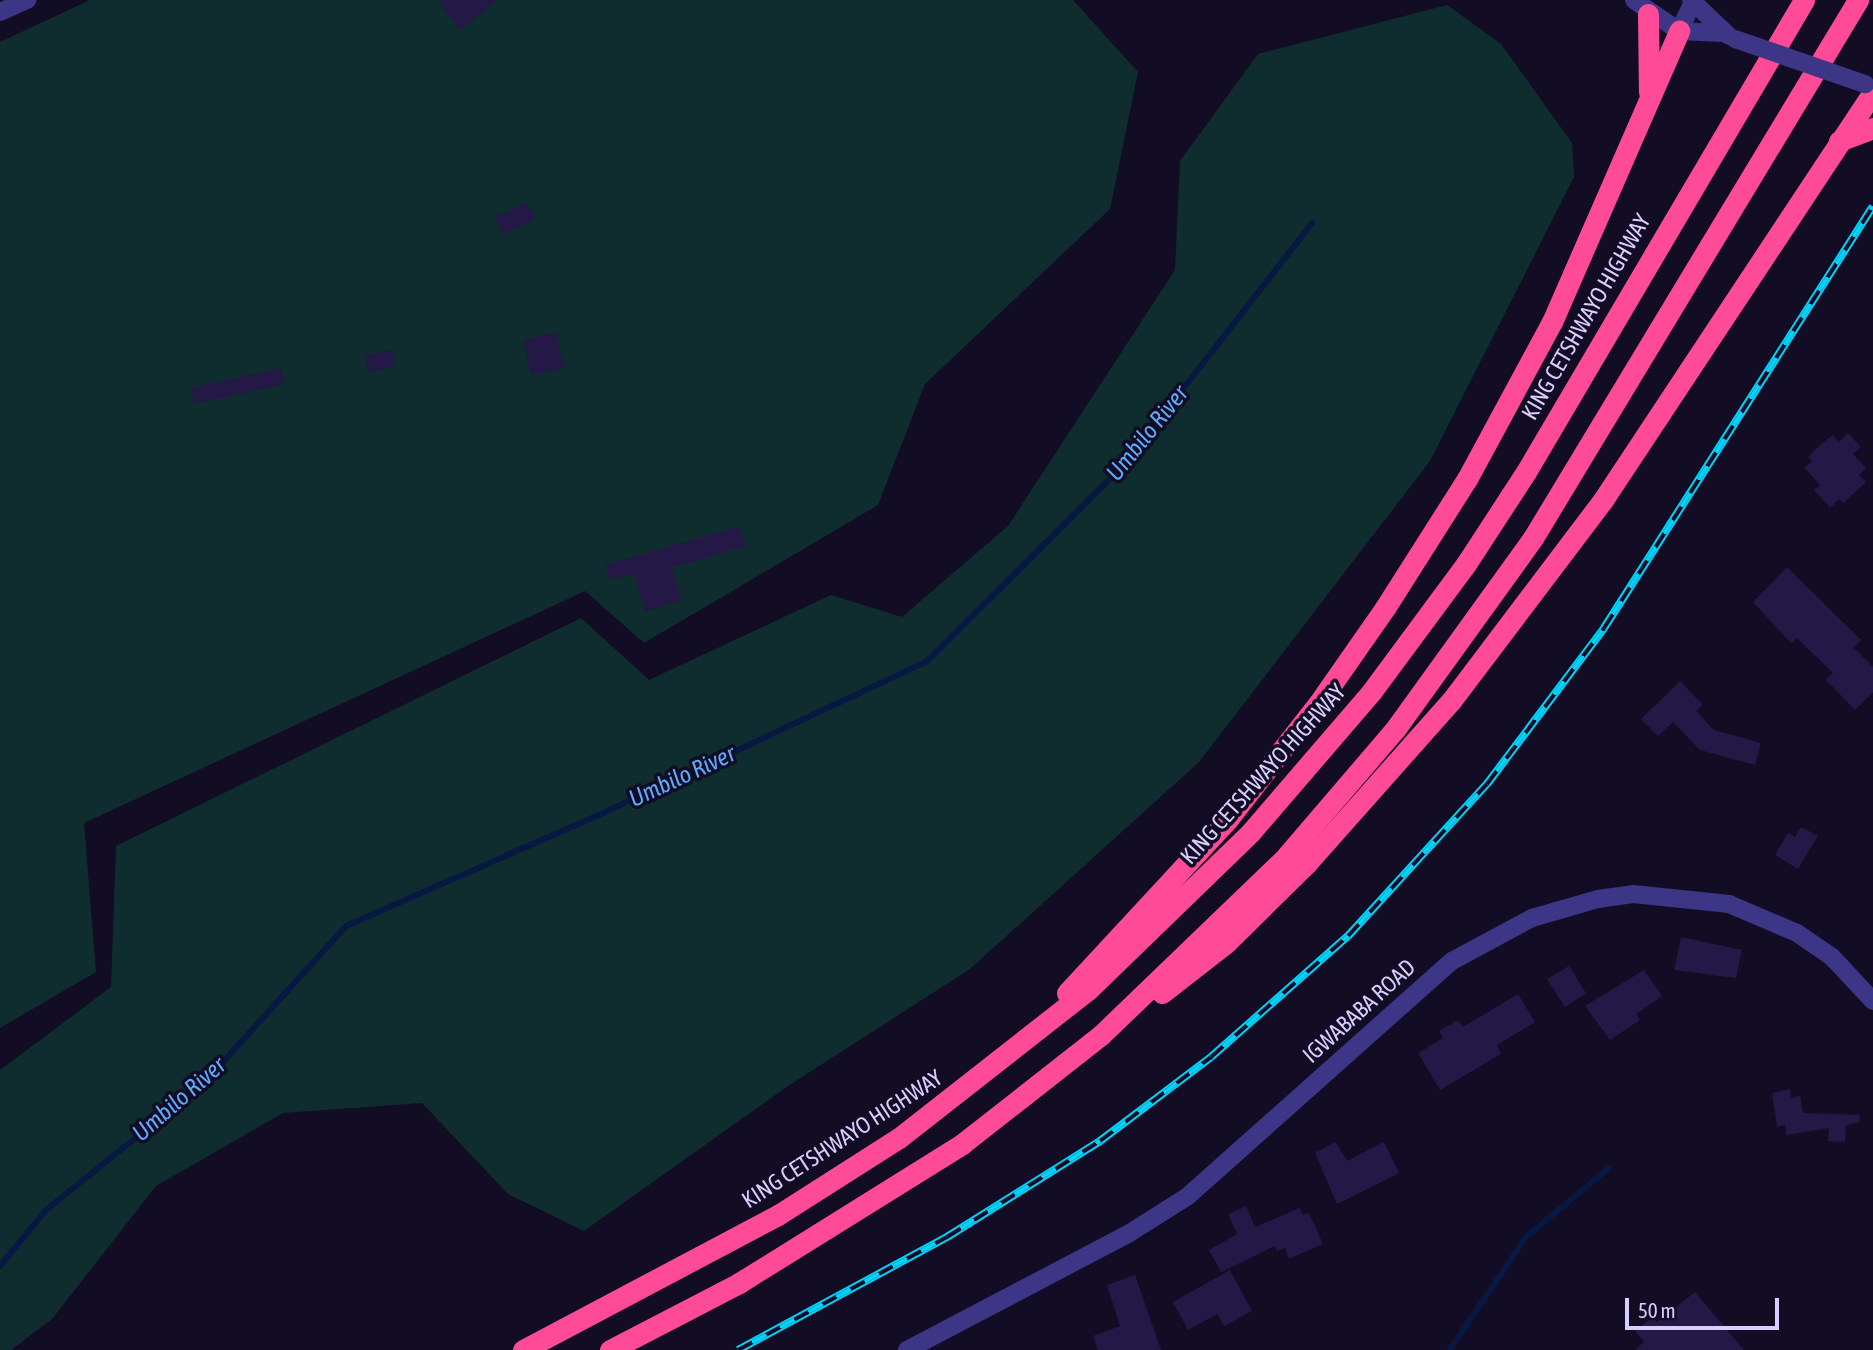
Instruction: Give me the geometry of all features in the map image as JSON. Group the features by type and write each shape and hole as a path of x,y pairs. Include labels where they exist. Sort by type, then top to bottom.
{"highway":[{"name":"KING CETSHWAYO HIGHWAY","path":"523,1350 789,1209 899,1138 1039,1032 1123,959 1242,842 1416,635 1526,472 1804,0"},
{"path":"1101,1035 1283,860 1396,728 1468,633 1572,478 1737,195 1858,0"},
{"path":"1641,7 1649,101"},
{"path":"1039,1032 1068,991 1253,788 1385,608 1467,479 1552,322 1679,31"},
{"path":"610,1350 738,1283 861,1211 962,1144 1101,1035 1226,943 1316,854 1451,701 1603,500 1837,142 1870,87"},
{"path":"1837,142 1873,128"}],"street":[{"path":"0,12 27,0"},
{"path":"1679,31 1693,1 1729,36"},
{"path":"1641,7 1679,31 1729,36 1870,87"},
{"name":"IGWABABA ROAD","path":"907,1350 1129,1234 1188,1196 1441,970 1532,918 1598,899 1633,894 1729,904 1760,914 1806,939 1832,957 1873,1001"}],"green space":[{"path":"90,0 1073,0 1138,72 1110,209 925,384 878,505 644,643 585,591 84,823 96,972 0,1028 0,42"},
{"path":"1447,5 1501,44 1572,143 1574,177 1430,461 1199,762 970,969 788,1086 584,1231 508,1194 422,1103 283,1113 156,1186 52,1319 11,1350 0,1350 0,1070 111,987 116,846 581,618 649,680 831,595 902,617 1008,526 1175,270 1180,161 1258,54"}],"building":[{"path":"438,0 499,0 459,30"},
{"path":"526,202 535,219 504,235 495,218"},
{"path":"556,333 564,368 531,375 523,340"},
{"path":"392,350 395,367 368,372 365,355"},
{"path":"281,368 284,384 195,404 191,388"},
{"path":"1848,433 1861,447 1853,454 1866,468 1859,475 1866,482 1843,503 1839,499 1830,508 1814,490 1820,485 1804,468 1812,461 1808,457 1820,445 1833,435 1839,442"},
{"path":"740,526 745,547 672,567 682,600 645,612 634,573 610,580 605,565"},
{"path":"1787,567 1861,640 1854,648 1873,667 1873,692 1855,710 1826,680 1833,673 1797,638 1791,643 1753,602"},
{"path":"1680,681 1703,705 1696,711 1714,730 1761,743 1755,765 1700,750 1673,722 1658,736 1641,719"},
{"path":"1801,827 1818,836 1798,869 1775,855 1788,833 1795,837"},
{"path":"1681,937 1742,950 1736,978 1674,970"},
{"path":"1569,966 1586,993 1565,1007 1547,979"},
{"path":"1644,970 1662,996 1636,1014 1640,1020 1610,1040 1585,1006"},
{"path":"1518,994 1535,1022 1497,1045 1501,1054 1440,1090 1418,1053 1443,1038 1439,1031 1458,1020 1463,1027"},
{"path":"1790,1089 1791,1098 1800,1096 1803,1113 1859,1115 1860,1122 1846,1125 1845,1142 1828,1141 1829,1128 1786,1135 1785,1125 1777,1127 1772,1093"},
{"path":"1336,1142 1347,1161 1384,1142 1399,1173 1337,1204 1315,1153"},
{"path":"1246,1206 1255,1227 1300,1208 1303,1215 1309,1213 1323,1244 1289,1259 1285,1248 1277,1251 1275,1246 1221,1272 1209,1250 1237,1234 1228,1214"},
{"path":"1230,1270 1252,1311 1224,1326 1217,1314 1188,1330 1173,1302"},
{"path":"1135,1275 1161,1350 1098,1350 1093,1336 1120,1326 1107,1285"},
{"path":"1695,1292 1744,1350 1635,1350 1644,1342 1635,1331 1653,1317 1657,1322"}],"waterway":[{"name":"Umbilo River","path":"0,1266 46,1210 205,1082 346,926 599,815 926,662 1123,466 1312,223"},
{"path":"1450,1350 1526,1237 1608,1169"}],"railway":[{"path":"738,1350 947,1237 1100,1141 1211,1057 1348,936 1487,784 1604,628 1873,206"}]}
